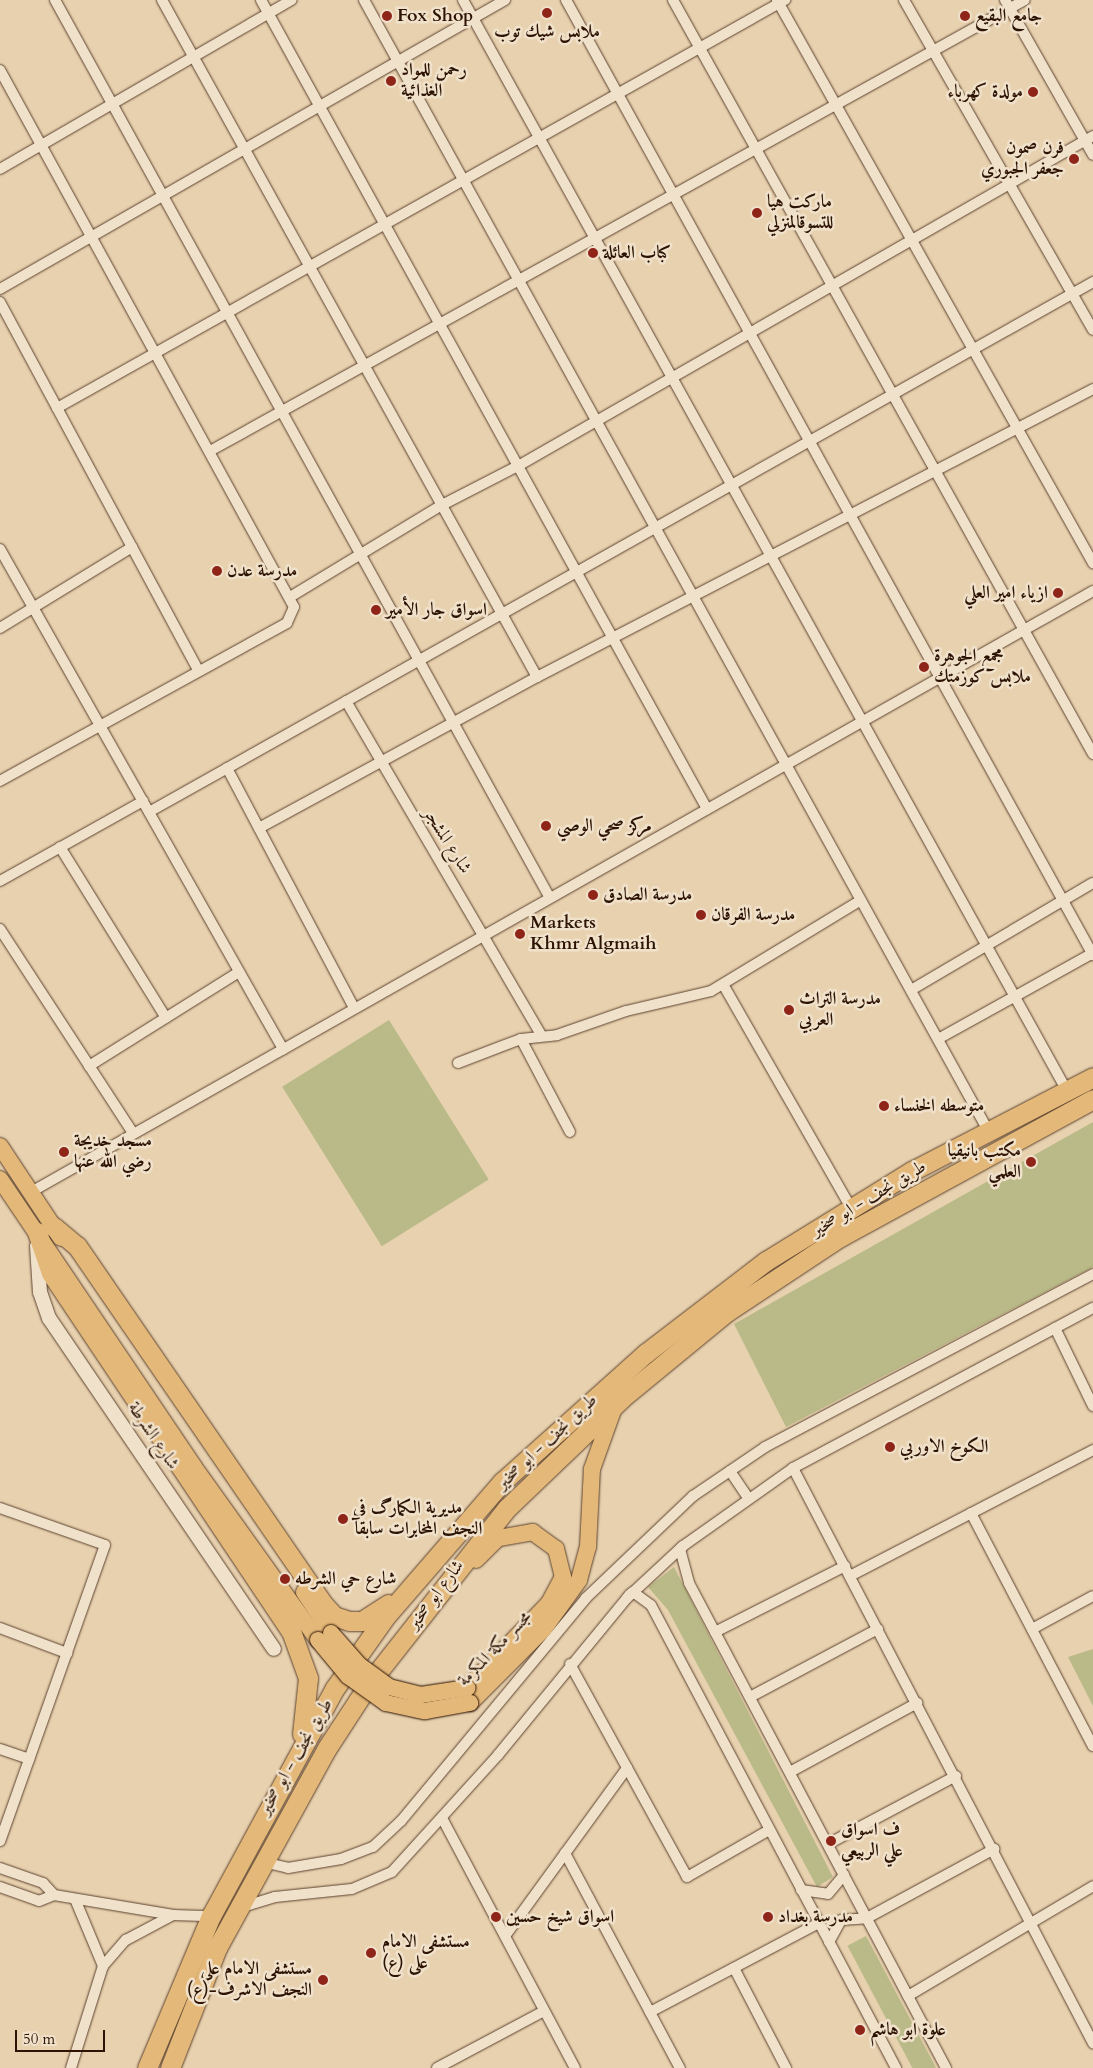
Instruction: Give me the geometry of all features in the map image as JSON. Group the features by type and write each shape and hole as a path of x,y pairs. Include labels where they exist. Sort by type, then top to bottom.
{"highway":[{"name":"طريق نجف - ابو صخير","path":"147,2068 211,1916 288,1773 354,1660 422,1573 537,1448 646,1353 766,1260 912,1171 1093,1078"},
{"name":"طريق نجف - ابو صخير","path":"728,1311 883,1213 1093,1099"},
{"path":"912,1171 914,1184 924,1192"},
{"path":"872,1194 882,1201 883,1213"},
{"path":"45,1230 77,1246 334,1616 362,1621 422,1573"},
{"path":"45,1230 51,1273 273,1601 299,1647 308,1678 307,1714 288,1773"},
{"name":"شارع ابو صخير","path":"238,1908 327,1748 422,1614 507,1508 622,1398 728,1311"},
{"path":"170,2068 238,1908"}],"main road":[{"path":"0,1146 31,1192 45,1230"},
{"name":"شارع الشرطة","path":"0,1180 45,1230 194,1467"},
{"name":"مجسر مكة المكرمة","path":"45,1230 209,1454 325,1636 348,1676 386,1703 425,1710 469,1696 543,1630 579,1580 588,1547 592,1469 609,1416 622,1398"},
{"name":"مجسر مكة المكرمة","path":"194,1467 325,1636 377,1680 411,1694 469,1696"},
{"name":"مجسر مكة المكرمة","path":"422,1614 449,1592 498,1538 533,1532 556,1549 563,1577 559,1590 469,1696"}],"street":[{"path":"56,0 550,898"},
{"path":"162,0 537,677"},
{"path":"261,0 707,809"},
{"path":"0,170 292,0"},
{"path":"364,0 989,1132"},
{"path":"463,0 1067,1091"},
{"path":"0,289 505,0"},
{"path":"566,0 1093,953 938,1039"},
{"path":"673,0 1093,754"},
{"path":"904,0 1093,330"},
{"path":"210,451 933,51 1007,4 1025,0"},
{"path":"57,408 781,1 836,104 1093,563"},
{"path":"1007,4 1089,138 1093,155"},
{"path":"0,70 294,607 287,623 198,670 0,781"},
{"path":"290,597 362,556 442,505 518,466 1089,138"},
{"path":"149,812 1093,282"},
{"path":"0,302 198,670"},
{"path":"259,828 455,725 537,677 614,641 1093,390"},
{"path":"0,628 132,547"},
{"path":"0,549 282,1049"},
{"path":"31,1192 1093,591"},
{"name":"شارع المشجر","path":"346,701 380,764 485,935 542,1036"},
{"path":"227,768 354,1008"},
{"path":"0,881 143,801"},
{"path":"60,847 166,1018"},
{"path":"911,990 1093,883"},
{"path":"458,1063 521,1039 542,1036 724,986 861,900"},
{"path":"0,929 133,1133"},
{"path":"89,1066 239,972"},
{"path":"724,986 851,1208"},
{"path":"521,1039 570,1132"},
{"name":"شارع الشرطة","path":"45,1230 40,1292 49,1318 274,1649"},
{"path":"263,1862 281,1869 340,1860 383,1840 613,1569 667,1518 766,1447 1093,1274"},
{"path":"238,1908 275,1898 352,1888 380,1879 402,1863 442,1818 626,1598 683,1546 747,1496 793,1468 1093,1308"},
{"path":"1055,1328 1093,1406"},
{"path":"850,1576 1093,1450"},
{"path":"793,1468 1034,1925 1093,2043"},
{"path":"730,1471 747,1496"},
{"path":"0,1508 105,1545 0,1841"},
{"path":"971,1513 1093,1746"},
{"path":"683,1546 685,1571 715,1632 946,2068"},
{"path":"715,1632 845,1566"},
{"path":"626,1598 633,1592 651,1606 896,2068"},
{"path":"1032,1629 1093,1596"},
{"path":"0,1628 67,1653"},
{"path":"750,1697 878,1629"},
{"path":"570,1664 687,1878 769,1830"},
{"path":"790,1772 917,1702"},
{"path":"0,1749 29,1759"},
{"path":"505,1936 627,1768"},
{"path":"828,1844 956,1776"},
{"path":"442,1818 575,2068"},
{"path":"829,1942 841,1920 867,1918 994,1849"},
{"path":"565,1853 680,2068"},
{"path":"0,1868 43,1883 54,1895"},
{"path":"801,1890 828,1894 844,1875"},
{"path":"908,1996 1034,1925 1093,1886"},
{"path":"0,1887 39,1901 54,1895 173,1915 211,1916"},
{"path":"75,1899 103,1966"},
{"path":"71,2068 103,1966 126,1940 173,1915"},
{"path":"650,2012 819,1923"},
{"path":"734,1968 786,2068"},
{"path":"437,2068 544,2011"}],"green space":[{"path":"389,1020 489,1179 382,1246 282,1087"},
{"path":"1093,1122 1093,1267 786,1427 734,1324"},
{"path":"674,1567 833,1877 817,1887 668,1610 648,1587"},
{"path":"1093,1649 1093,1706 1068,1657"},
{"path":"866,1936 936,2068 912,2068 847,1946"}],"place":[{"name":"ملابس شيك توب","path":"547,13"},
{"name":"Fox Shop","path":"387,16"},
{"name":"جامع البقيع","path":"965,16"},
{"name":"رحمن للمواد الغذائية","path":"391,81"},
{"name":"مولدة كهرباء","path":"1033,92"},
{"name":"فرن صمون جعفر الجبوري","path":"1074,159"},
{"name":"ماركت هيا للتسوقالمنزلي","path":"757,213"},
{"name":"كباب العائلة","path":"593,253"},
{"name":"مدرسة عدن","path":"217,571"},
{"name":"ازياء امير العلي","path":"1058,593"},
{"name":"اسواق جار الأمير","path":"376,610"},
{"name":"مجمع الجوهرة ملابس كوزمتك","path":"924,667"},
{"name":"مركز صحي الوصي","path":"546,826"},
{"name":"مدرسة الصادق","path":"593,895"},
{"name":"مدرسة الفرقان","path":"701,915"},
{"name":"Markets Khmr Algmaih","path":"520,934"},
{"name":"مدرسة التراث العربي","path":"789,1010"},
{"name":"متوسطه الخنساء","path":"884,1106"},
{"name":"مسجد خديجة رضي الله عنها","path":"64,1152"},
{"name":"مكتب بانيقيا العلمي","path":"1031,1162"},
{"name":"الكوخ الاوربي","path":"890,1447"},
{"name":"مديرية الكمارگ في النجف المخابرات سابقآ","path":"343,1519"},
{"name":"شارع حي الشرطه","path":"285,1579"},
{"name":"ف اسواق علي الربيعي","path":"831,1841"},
{"name":"اسواق شيخ حسين","path":"496,1917"},
{"name":"مدرسة بغداد","path":"768,1917"},
{"name":"مستشفی الامام علی (ع)","path":"371,1953"},
{"name":"مستشفى الامام علي (ع)-النجف الاشرف","path":"323,1980"},
{"name":"علوة ابو هاشم","path":"860,2030"}]}
